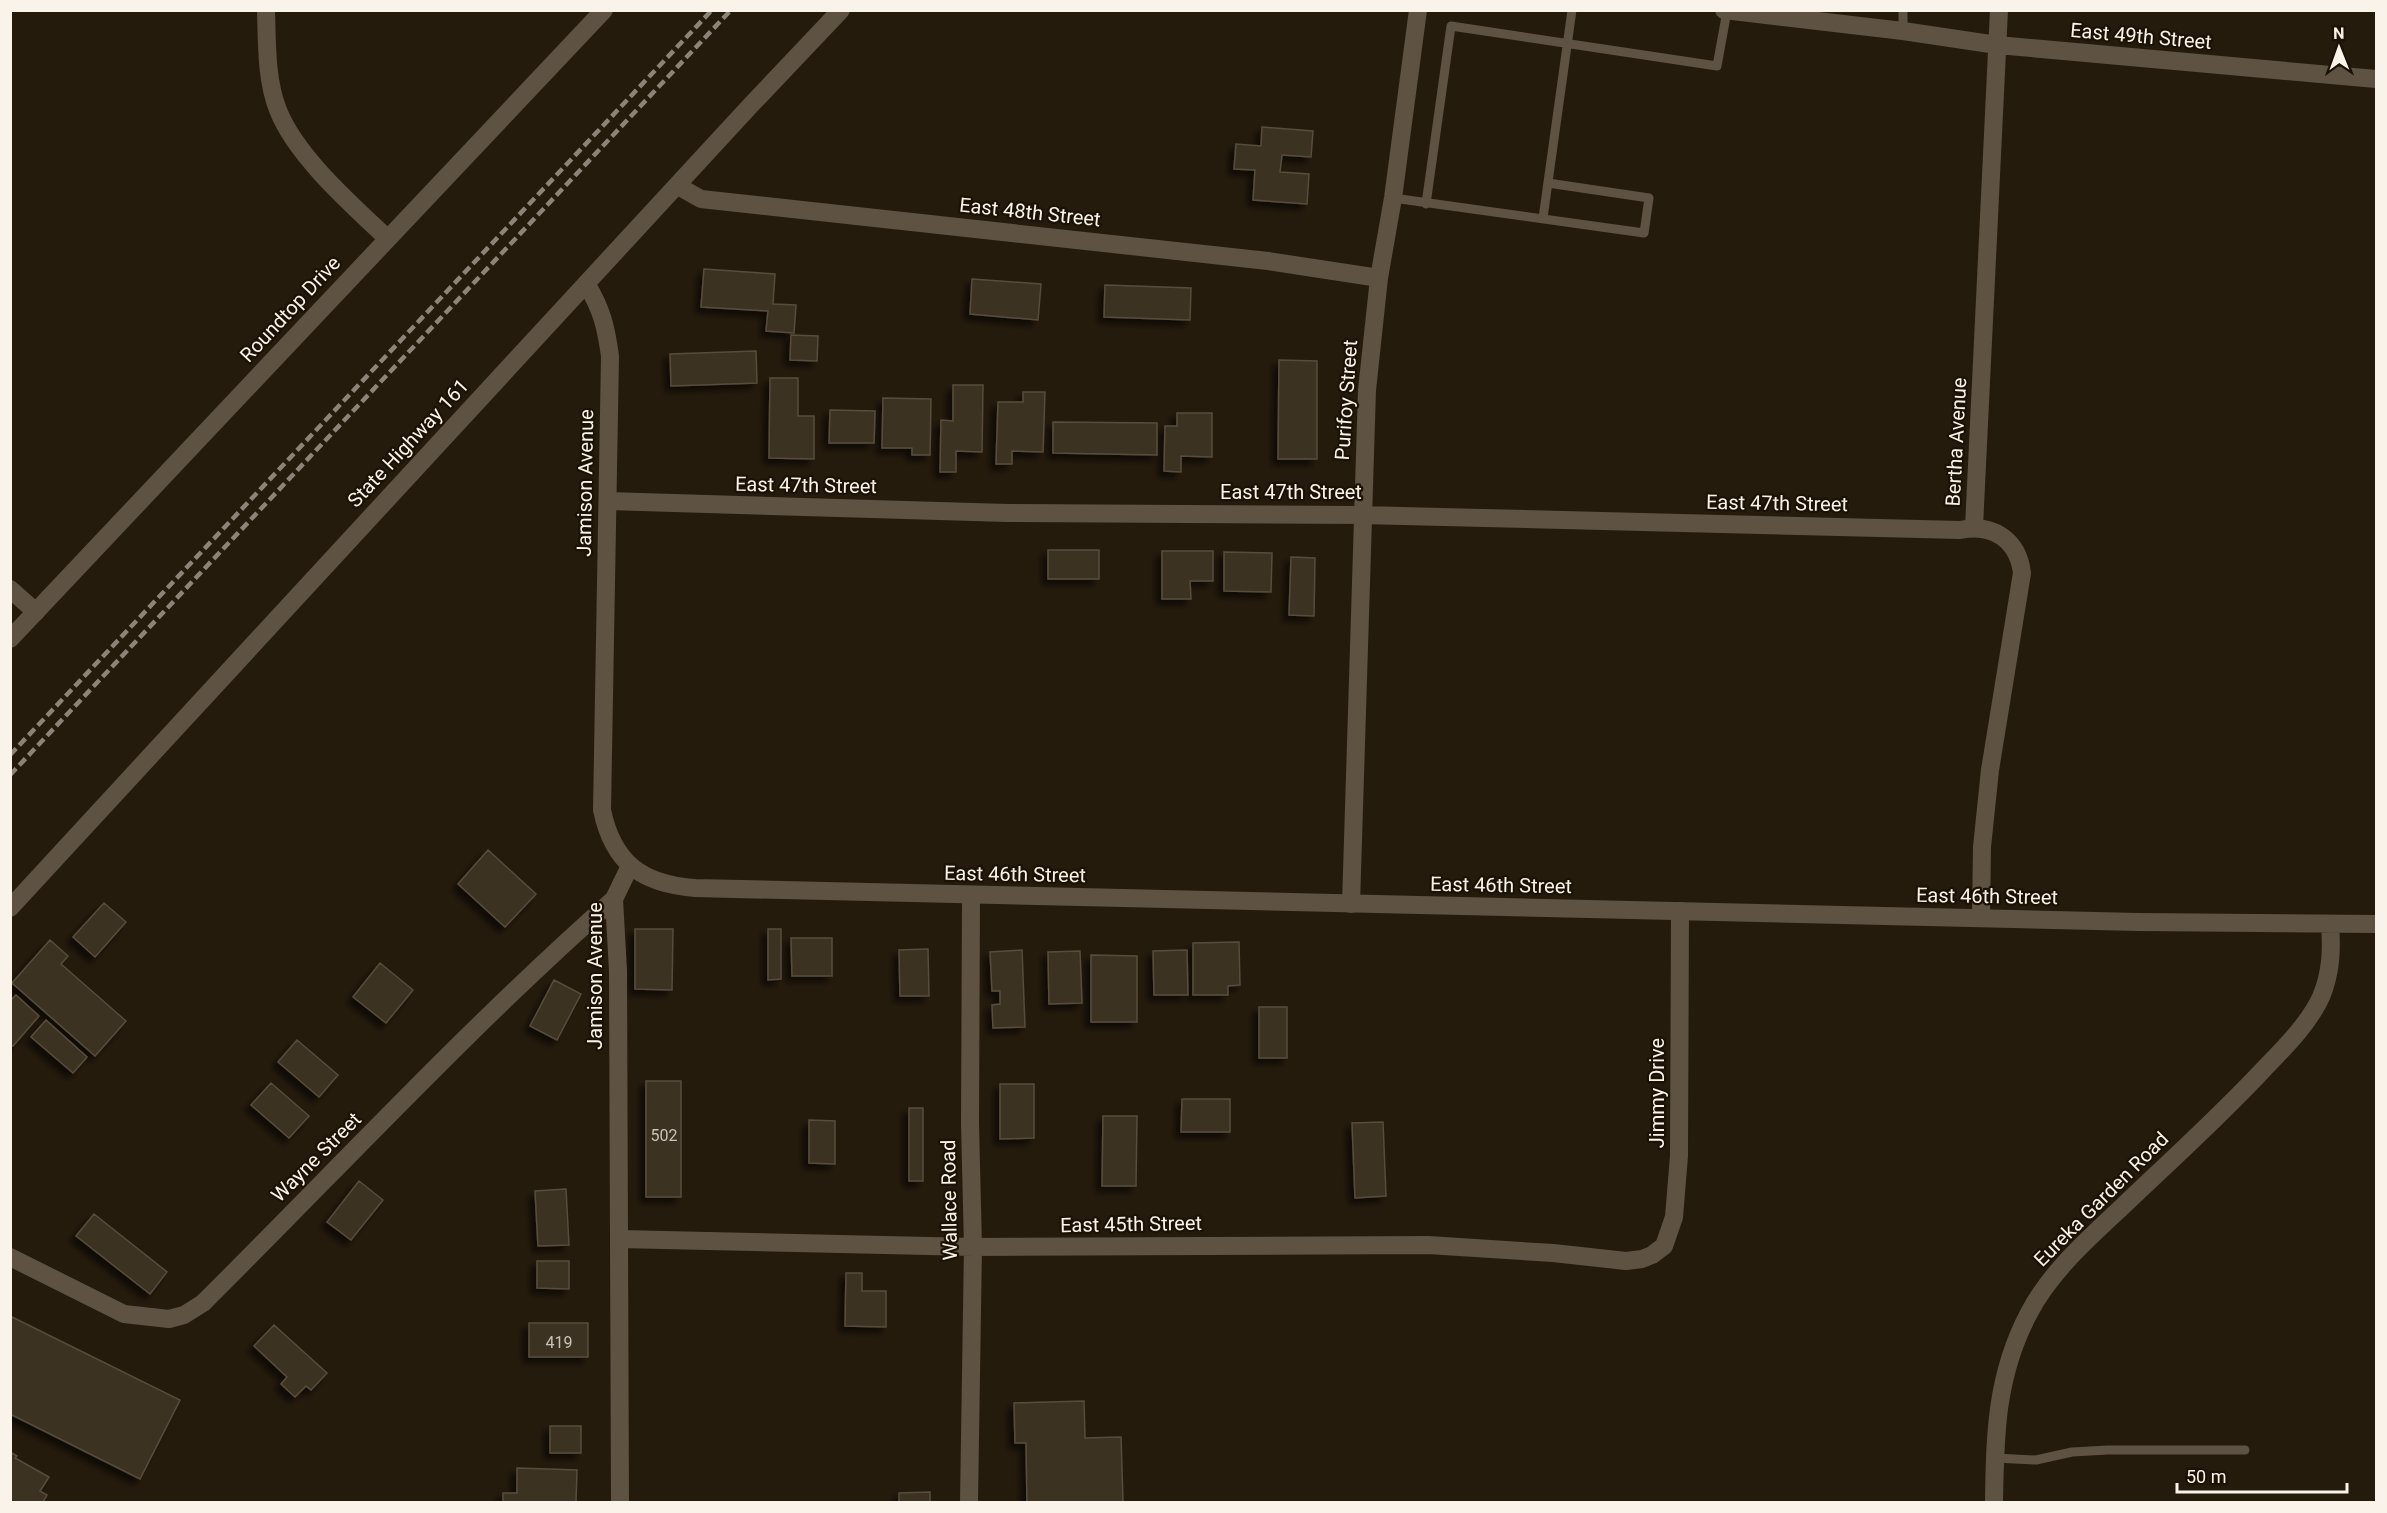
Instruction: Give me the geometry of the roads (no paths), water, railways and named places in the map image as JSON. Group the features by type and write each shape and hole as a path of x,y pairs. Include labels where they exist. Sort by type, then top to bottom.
{"street":[{"path":"266,10 268,68 278,109 291,135 348,201 387,238"},
{"name":"Roundtop Drive","path":"10,639 604,10"},
{"name":"State Highway 161","path":"10,908 841,10"},
{"name":"Purifoy Street","path":"1350,904 1367,390 1379,278 1393,198 1418,10"},
{"name":"Bertha Avenue","path":"1981,918 1982,847 1990,770 2022,573 2020,558 2012,544 2000,536 1974,527 1999,10"},
{"name":"East 49th Street","path":"1725,11 1903,31 1997,45 2376,79"},
{"name":"East 48th Street","path":"678,186 701,199 1268,261 1379,278"},
{"name":"Jamison Avenue","path":"587,285 600,306 610,356 602,810 607,831 615,849 630,866 614,899 618,971 620,1503"},
{"name":"East 47th Street","path":"608,501 1007,513 1362,515 1960,530 1974,527"},
{"path":"10,589 36,612"},
{"name":"East 46th Street","path":"630,866 650,879 672,887 1680,912 2376,924"},
{"name":"Wallace Road","path":"969,1503 973,1247 970,1124 971,896"},
{"name":"Wayne Street","path":"10,1257 124,1314 169,1319 184,1315 203,1303 449,1054 562,944 614,899"},
{"name":"Jimmy Drive","path":"1642,1259 1652,1256 1664,1246 1674,1217 1679,1156 1680,912"},
{"name":"Eureka Garden Road","path":"1994,1503 1995,1432 2000,1391 2012,1351 2029,1312 2070,1256 2235,1100 2294,1038 2321,996 2328,975 2331,957 2330,925"},
{"name":"East 45th Street","path":"619,1239 973,1247 1428,1245 1553,1253 1626,1261 1642,1259"}],"lane":[{"path":"1544,218 1572,10"},
{"path":"1903,10 1903,31"},
{"path":"1426,204 1451,26 1717,66 1725,11"},
{"path":"1393,198 1644,233 1649,198 1548,183"},
{"path":"1995,1458 2036,1460 2072,1452 2108,1450 2245,1450"}],"railway":[{"path":"10,755 712,10"},
{"path":"10,775 731,10"}]}
